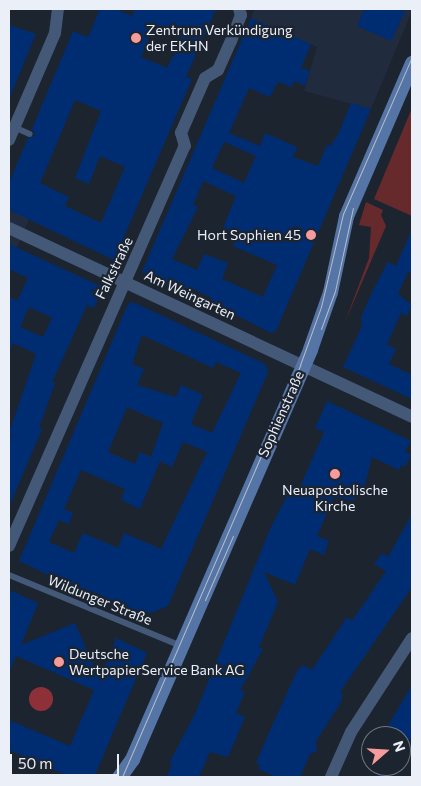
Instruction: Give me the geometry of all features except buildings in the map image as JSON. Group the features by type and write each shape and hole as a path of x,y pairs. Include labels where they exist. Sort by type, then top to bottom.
{"street":[{"path":"9,140 55,33 58,9"},
{"name":"Falkstraße","path":"9,546 185,146 181,133 205,78 218,70 242,15 239,9"},
{"name":"Sophienstraße","path":"119,777 132,759 303,366 330,292 346,216 412,63"},
{"name":"Am Weingarten","path":"9,228 412,417"},
{"path":"331,777 350,732 412,638"},
{"name":"Sophienstraße","path":"132,759 133,777"}],"lane":[{"path":"14,127 30,134"},
{"name":"Wildunger Straße","path":"9,575 181,646"}],"shaded area":[{"path":"255,9 412,9 412,11 371,109 304,91 317,47 251,18"},
{"path":"412,108 412,216 374,199"},
{"path":"9,178 40,194 9,266"},
{"path":"366,202 383,210 381,215 386,226 345,322 369,258 371,227 359,225"},
{"path":"41,687 50,690 53,699 50,708 41,711 32,708 29,699 32,690"}],"tram line":[{"path":"122,777 300,365 321,307 343,214 412,57"},
{"path":"321,329 335,291 353,208"},
{"path":"205,600 233,536"}],"place":[{"name":"Zentrum Verkündigung der EKHN","path":"136,38"},
{"name":"Hort Sophien 45","path":"311,235"},
{"name":"Neuapostolische Kirche","path":"335,474"},
{"name":"Deutsche WertpapierService Bank AG","path":"59,662"}]}
